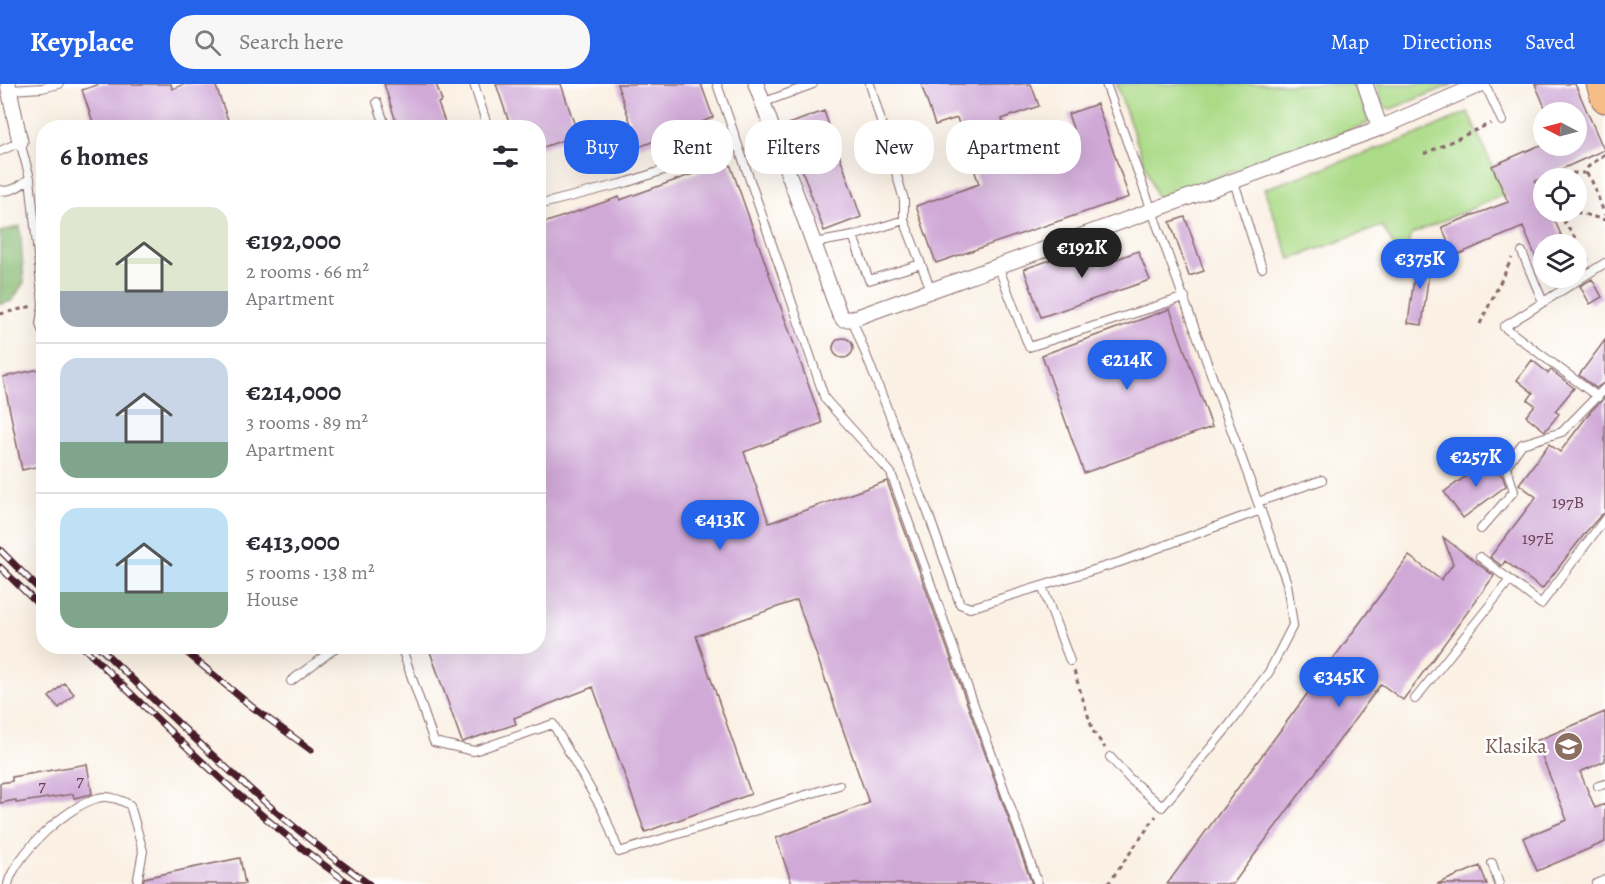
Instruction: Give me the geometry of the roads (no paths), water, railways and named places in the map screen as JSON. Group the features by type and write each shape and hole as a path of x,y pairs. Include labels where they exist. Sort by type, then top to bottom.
{"highway":[{"path":"1600,84 1605,99"}],"street":[{"path":"756,84 840,313 843,318 852,319 1380,128 1483,84"},
{"path":"1365,84 1380,128"},
{"path":"9,87 20,142"}],"lane":[{"path":"9,87 42,88 59,84"},
{"path":"474,84 485,120"},
{"path":"717,84 825,399 891,473 1038,884"},
{"path":"762,103 813,84"},
{"path":"870,84 904,200 904,220 931,290"},
{"path":"1106,84 1287,583 1293,625 1269,672 1231,723 1162,807 1128,778 1110,757"},
{"path":"1483,84 1501,120"},
{"path":"377,102 383,120"},
{"path":"0,150 20,142 30,178 36,236"},
{"path":"546,202 628,182 738,145"},
{"path":"0,190 16,188 30,178"},
{"path":"1234,182 1262,268"},
{"path":"814,243 853,236 904,220"},
{"path":"853,236 869,280 921,264"},
{"path":"1521,252 1543,302"},
{"path":"1598,397 1504,327 1605,263"},
{"path":"998,266 1029,347 1185,297"},
{"path":"852,319 928,513 960,604 970,608 1120,562 1261,510"},
{"path":"1481,529 1514,491 1506,466 1522,444 1562,432 1605,388"},
{"path":"1258,502 1322,480"},
{"path":"1480,557 1541,604 1605,519"},
{"path":"1415,699 1509,581"},
{"path":"1042,586 1070,661"},
{"path":"291,681 327,654"},
{"path":"404,654 434,742 474,751 553,724 603,811 619,852 839,785"},
{"path":"8,884 11,873 21,858 52,825 81,805 99,797 119,800 129,805 143,851 137,884"},
{"path":"1492,863 1499,884"},
{"path":"1596,884 1605,880"}],"railway":[{"path":"0,550 36,586"},
{"path":"0,567 36,602"},
{"path":"90,654 245,800 350,884"},
{"path":"106,654 263,800 332,857 369,884"},
{"path":"189,654 251,706 311,750"}],"place":[{"name":"Klasika","path":"1568,746"}]}
